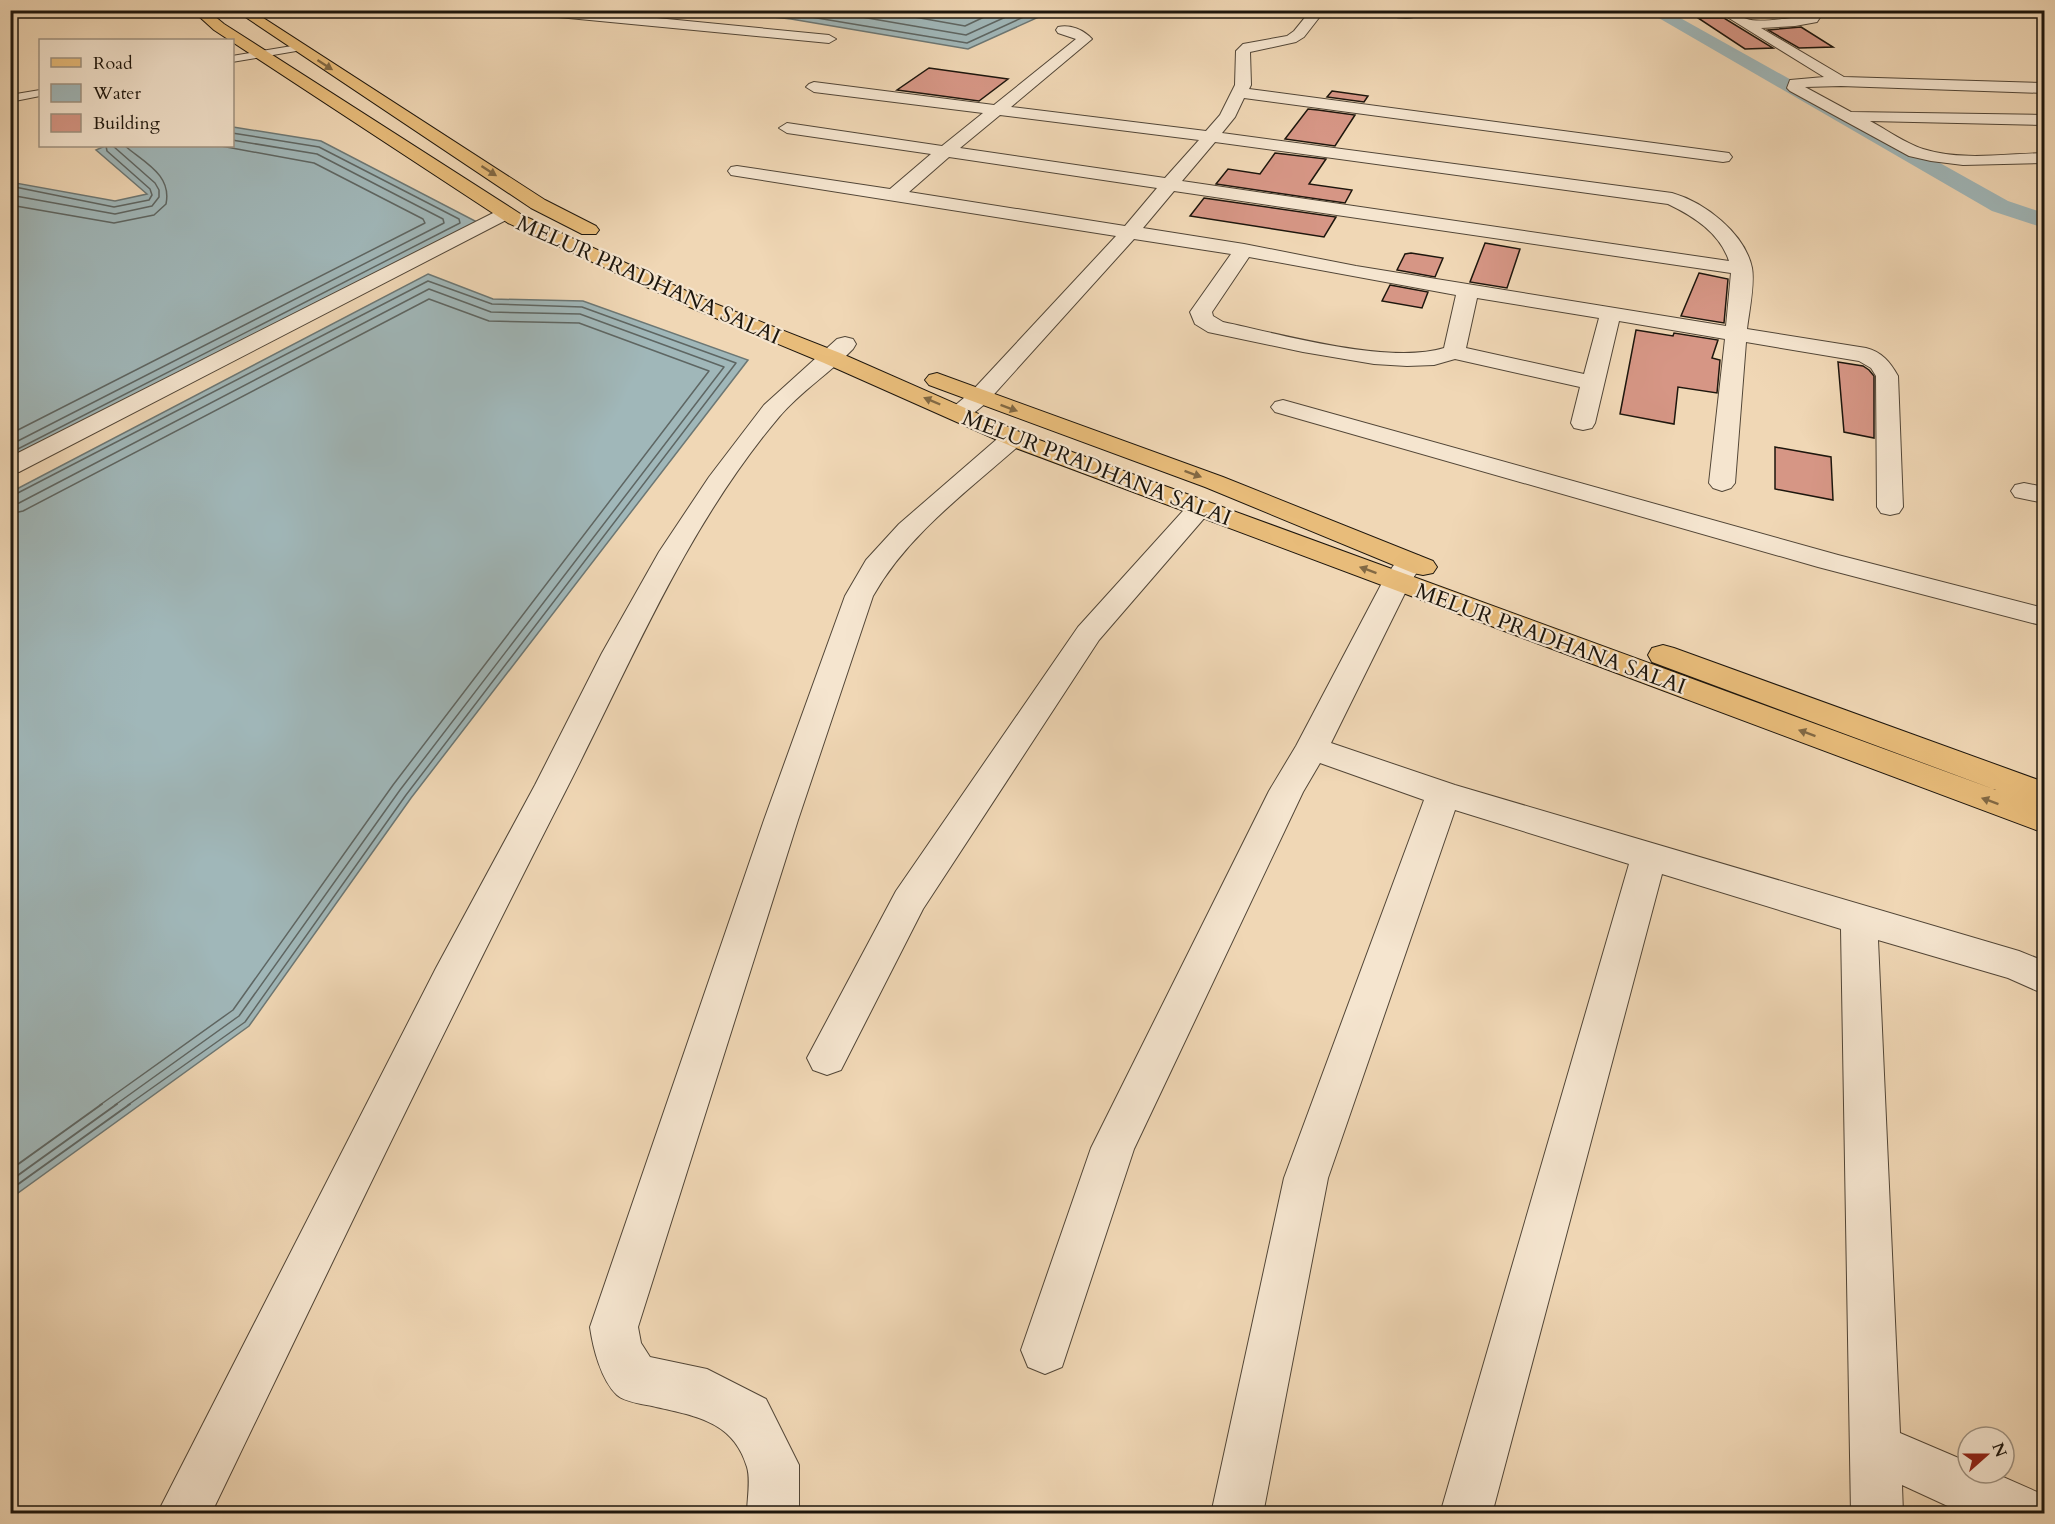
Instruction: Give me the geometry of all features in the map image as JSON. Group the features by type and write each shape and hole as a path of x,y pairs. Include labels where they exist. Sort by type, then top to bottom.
{"main road":[{"name":"MELUR PRADHANA SALAI","path":"198,10 229,39"},
{"name":"MELUR PRADHANA SALAI","path":"241,10 538,204 838,351 958,413 1013,438 1200,508 1404,572 2044,795"},
{"name":"MELUR PRADHANA SALAI","path":"244,53 505,213 701,306 979,397 1215,482 1404,572 2044,821"}],"street":[{"path":"527,10 829,39"},
{"path":"958,413 979,397 1129,233 1208,136 1227,117 1243,85 1243,51 1248,47 1291,39 1299,34 1318,10"},
{"path":"1381,10 1414,14"},
{"path":"1722,10 1841,81"},
{"path":"1746,24 1812,19 1814,16 1803,10"},
{"path":"896,194 1085,39 1079,34 1063,30"},
{"path":"2044,88 1841,81 1802,82 1794,86 1915,152 1933,158 1952,160 2044,158"},
{"path":"814,87 1208,136 1672,199 1689,206 1728,238 1739,255 1742,269 1722,483"},
{"path":"1240,93 1723,157"},
{"path":"1848,116 2044,120"},
{"path":"787,128 1742,269"},
{"path":"737,171 1244,250 1866,355 1880,364 1887,376 1890,507"},
{"path":"10,467 505,213"},
{"path":"1244,250 1201,312 1208,324 1349,353 1396,360 1435,360 1454,352 1593,383"},
{"path":"1454,352 1468,289"},
{"path":"1584,423 1611,312"},
{"path":"183,1514 450,979 552,785 617,653 673,552 718,482 772,410 838,351"},
{"path":"1283,407 1828,561 2044,617"},
{"path":"773,1514 773,1465 748,1417 707,1394 635,1378 618,1351 614,1327 781,820 859,596 876,566 909,530 1013,438"},
{"path":"827,1058 909,901 1082,644 1200,508"},
{"path":"1045,1350 1113,1148 1286,791 1312,748 1404,572"},
{"path":"1312,748 1443,794 2019,966 2044,978"},
{"path":"1237,1514 1306,1178 1443,794"},
{"path":"1466,1514 1649,856"},
{"path":"1859,920 1877,1514"},
{"path":"1875,1449 2027,1514"}],"lane":[{"path":"244,53 293,44"},
{"path":"10,90 39,85"},
{"path":"10,99 39,93"}],"water":[{"path":"718,11 1052,11 968,49 791,19"},
{"path":"234,127 321,141 477,222 11,460 11,147 17,149 15,183 115,201 147,194 96,150 103,147 234,147"},
{"path":"428,274 493,299 583,301 748,360 411,798 249,1026 11,1198 11,492"}],"building":[{"path":"1698,18 1724,18 1773,48 1745,49"},
{"path":"1801,27 1833,47 1799,48 1768,30"},
{"path":"929,68 1008,79 979,101 897,90"},
{"path":"1332,91 1368,96 1364,102 1327,97"},
{"path":"1308,109 1355,115 1335,146 1285,139"},
{"path":"1275,153 1326,159 1309,184 1352,190 1345,203 1216,184 1228,169 1260,174"},
{"path":"1204,198 1336,217 1324,237 1190,216"},
{"path":"1485,243 1520,249 1507,288 1470,282"},
{"path":"1405,254 1443,258 1435,277 1397,270"},
{"path":"1699,273 1728,279 1724,323 1681,316"},
{"path":"1390,285 1428,292 1422,308 1382,301"},
{"path":"1636,330 1718,340 1712,358 1720,360 1717,393 1678,387 1674,424 1620,414"},
{"path":"1838,362 1863,366 1874,376 1874,438 1844,432"},
{"path":"1775,447 1831,457 1833,500 1775,489"}],"waterway":[{"path":"1653,10 2000,206 2044,221"}]}
